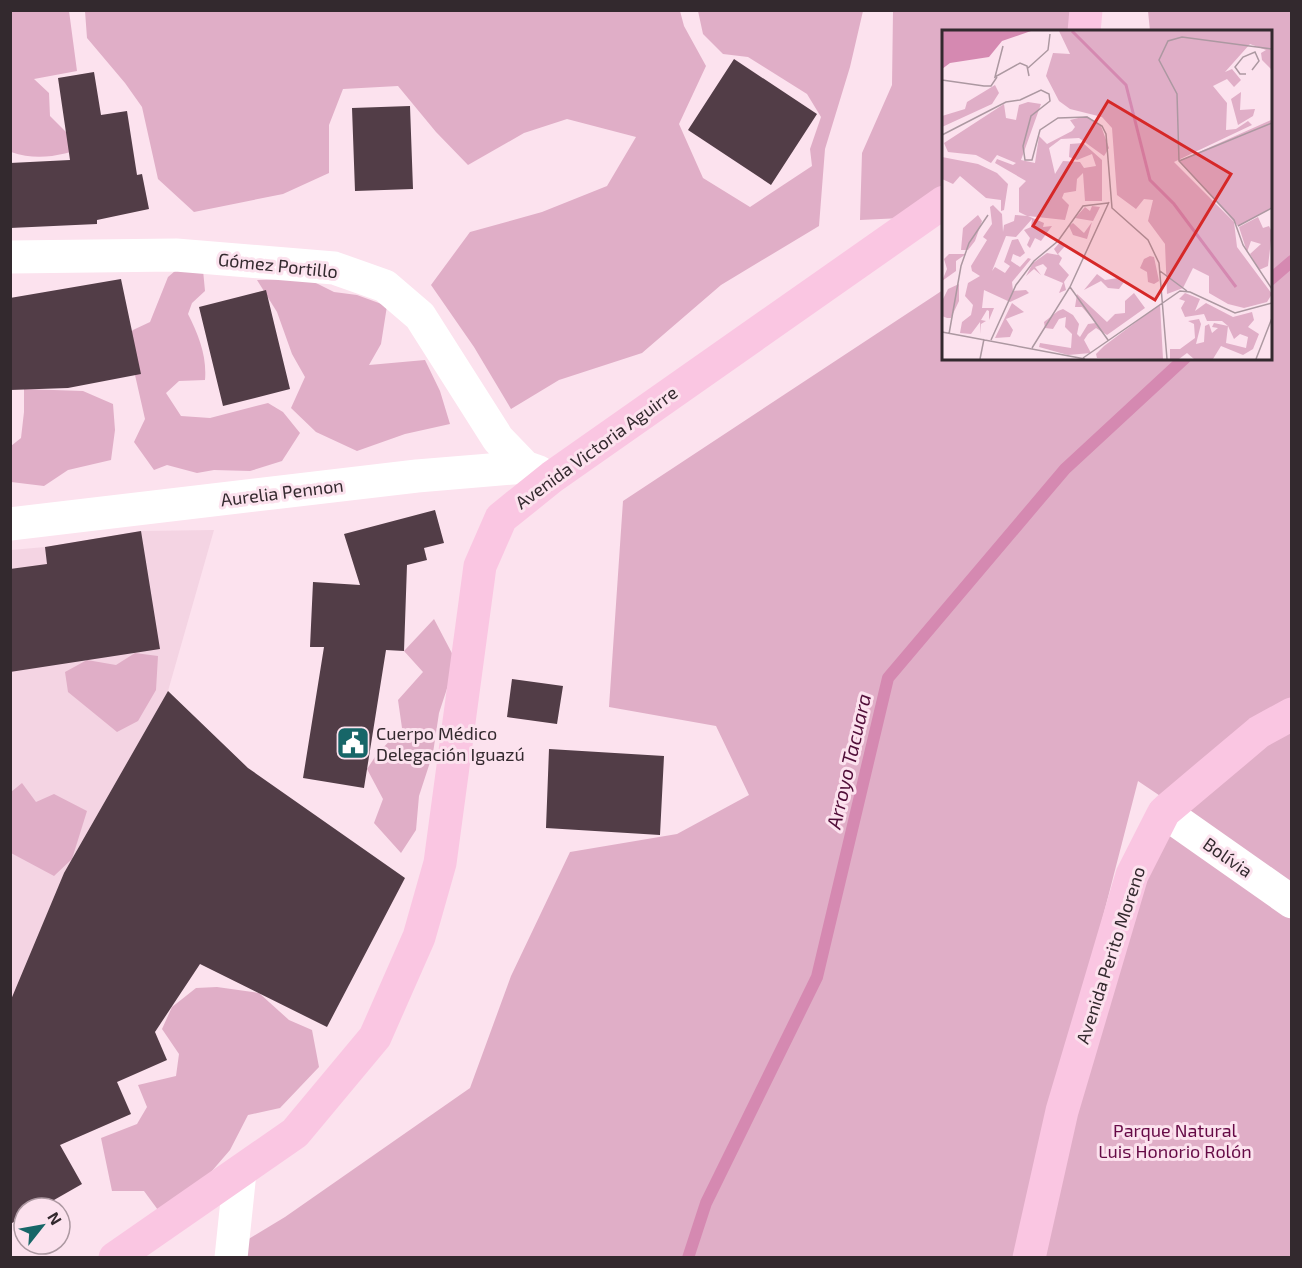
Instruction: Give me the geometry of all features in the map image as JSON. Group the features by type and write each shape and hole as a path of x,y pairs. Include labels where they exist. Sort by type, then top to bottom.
{"main road":[{"path":"1084,30 1086,10"},
{"name":"Avenida Victoria Aguirre","path":"115,1257 295,1133 375,1037 419,937 440,863 480,566 501,518 538,472 942,203"},
{"name":"Avenida Perito Moreno","path":"1029,1257 1062,1111 1132,875 1164,812 1259,732 1292,714"}],"street":[{"name":"Gómez Portillo","path":"10,257 176,255 334,268 385,286 420,316 498,439 538,472"},
{"name":"Aurelia Pennon","path":"10,524 417,476 538,472"},
{"name":"Bolívia","path":"1164,812 1292,902"},
{"path":"231,1257 240,1172"}],"shaded area":[{"path":"214,530 168,691 64,873 11,1002 11,550 45,547 141,531"}],"green space":[{"path":"11,11 69,11 77,71 34,79 49,93 50,116 73,139 92,145 71,152 42,157 11,152"},
{"path":"85,11 680,11 684,26 706,66 679,124 703,178 750,207 812,166 810,149 821,117 807,94 748,57 723,54 703,34 698,11 863,11 850,67 825,149 819,226 721,285 642,353 559,380 511,409 474,347 431,285 470,232 542,212 607,186 636,137 567,119 524,133 468,165 436,132 398,86 343,89 329,125 329,173 283,194 194,212 158,179 142,107 87,38"},
{"path":"893,11 1085,11 1081,30 942,30 942,216 860,220 862,153 892,85"},
{"path":"1148,11 1291,11 1291,884 1138,781 1037,1172 1019,1257 217,1258 285,1217 470,1088 511,976 570,852 677,834 749,795 716,726 609,707 623,501 942,291 942,360 1272,360 1272,30 1150,30"},
{"path":"182,265 203,270 205,291 192,303 188,314 201,346 205,363 205,380 179,381 166,393 181,416 210,418 268,403 283,412 300,433 282,461 250,471 214,470 197,473 167,465 154,470 134,442 145,419 135,375 117,346 133,330 150,322 168,277"},
{"path":"308,279 334,292 357,295 387,306 381,344 369,365 425,360 440,391 450,424 405,434 357,451 316,432 291,408 305,377 292,354 277,312 257,280"},
{"path":"24,389 83,391 113,404 115,430 111,460 68,470 44,486 11,482 11,446 21,438"},
{"path":"434,619 456,661 439,713 433,753 419,796 416,830 401,853 374,823 383,799 367,769 377,754 402,728 398,700 423,672 404,651"},
{"path":"135,653 158,656 156,690 138,721 117,732 68,692 65,672 87,660 116,665"},
{"path":"22,783 36,802 54,794 87,811 72,859 54,876 11,853 11,792"},
{"name":"Parque Natural Luis Honorio Rolón","path":"1164,812 1291,902 1291,1257 1029,1258"},
{"path":"217,987 259,993 289,1020 312,1030 319,1067 280,1108 248,1115 230,1150 205,1179 158,1210 144,1191 112,1191 101,1138 137,1124 147,1107 138,1085 176,1076 179,1054 162,1029 172,1007 196,988"}],"building":[{"path":"734,59 817,114 771,185 688,130"},
{"path":"94,72 101,115 127,111 137,175 142,174 149,209 97,220 97,224 10,228 10,163 70,160 58,78"},
{"path":"410,106 413,189 355,191 352,108"},
{"path":"121,279 141,374 68,388 10,390 10,298"},
{"path":"266,290 290,389 223,406 199,307"},
{"path":"435,510 444,543 424,548 427,560 407,565 404,651 386,650 364,788 303,778 324,647 310,647 313,582 360,585 344,534"},
{"path":"141,531 160,649 10,672 10,569 47,564 45,547"},
{"path":"512,679 563,686 557,724 507,717"},
{"path":"168,691 248,768 405,878 327,1027 200,964 155,1032 167,1060 117,1082 131,1114 60,1145 82,1184 61,1196 12,1196 12,1223 10,1224 10,1002 64,873"},
{"path":"549,749 664,756 660,835 546,828"}],"waterway":[{"name":"Arroyo Tacuara","path":"1272,278 1292,261"},
{"name":"Arroyo Tacuara","path":"688,1258 706,1203 817,977 888,678 1065,469 1183,360"}],"place":[{"name":"Cuerpo Médico Delegación Iguazú","path":"353,743"}]}
